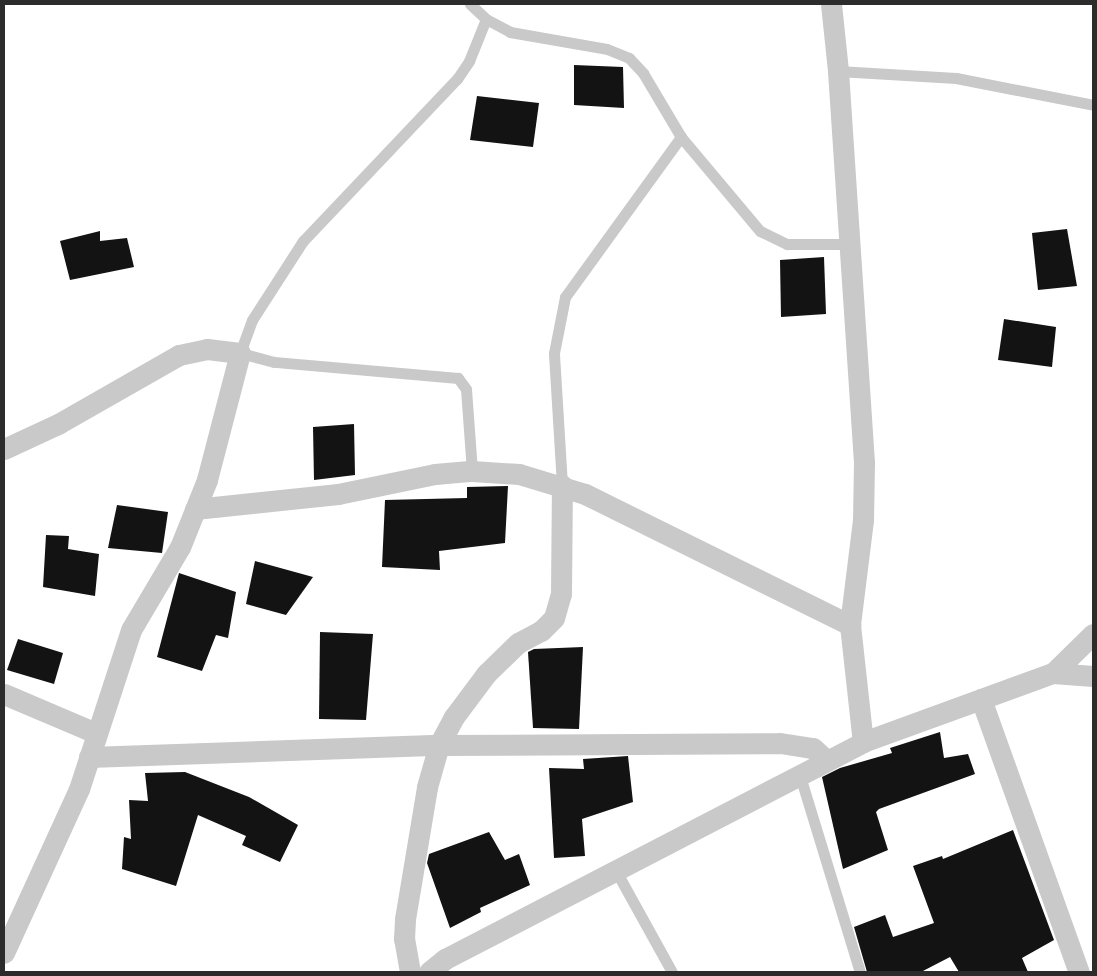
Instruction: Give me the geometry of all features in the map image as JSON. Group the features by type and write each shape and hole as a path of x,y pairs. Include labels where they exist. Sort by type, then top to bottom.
{"street":[{"path":"832,4 864,463 863,520 850,625 863,742"},
{"path":"4,449 58,424 179,355 207,349 240,353 207,480 180,547 131,630 89,757 57,843 4,953"},
{"path":"195,510 338,494 434,474 472,471 519,474 562,485 850,625"},
{"path":"410,972 404,939 405,919 427,787 439,745 454,717 486,674 518,643 541,631 554,618 561,594 562,485"},
{"path":"1053,673 1093,634"},
{"path":"429,972 445,959 863,742 1053,673 1093,676"},
{"path":"4,694 96,733"},
{"path":"981,699 1079,972"},
{"path":"89,757 439,745 780,743 813,748 826,760"}],"lane":[{"path":"470,4 486,18 510,32 607,49 629,58 643,73 681,137 768,236 787,244 850,244"},
{"path":"472,471 466,389 458,378 274,362 240,353 252,320 303,241 457,79 472,54 486,18"},
{"path":"838,71 956,78 1093,104"},
{"path":"562,485 554,353 565,297 681,137"},
{"path":"800,776 860,972"},
{"path":"616,871 672,972"}],"building":[{"path":"574,65 623,67 624,108 574,105"},
{"path":"477,96 539,103 533,147 470,140"},
{"path":"1067,229 1077,286 1038,290 1032,233"},
{"path":"100,231 100,241 127,238 134,267 70,280 60,241"},
{"path":"824,257 826,314 781,317 780,260"},
{"path":"1004,319 1056,327 1052,367 998,360"},
{"path":"354,424 355,475 314,480 313,427"},
{"path":"508,486 505,543 439,551 440,570 382,567 385,500 467,498 467,487"},
{"path":"117,505 168,512 162,553 108,548"},
{"path":"46,535 69,536 68,549 99,554 95,596 43,587"},
{"path":"255,561 313,577 286,615 246,604"},
{"path":"179,573 236,592 228,638 216,635 202,671 157,657"},
{"path":"320,632 373,634 366,720 319,719"},
{"path":"18,639 63,653 54,684 7,670"},
{"path":"583,647 579,729 533,728 528,652 534,649"},
{"path":"940,732 944,758 968,754 975,774 879,809 876,812 888,850 843,869 822,777 840,768 892,753 890,748"},
{"path":"628,756 633,802 582,819 585,856 554,858 549,768 584,769 583,759"},
{"path":"185,772 249,797 298,825 280,862 242,845 246,836 198,815 176,886 122,869 124,837 131,839 129,800 148,801 145,773"},
{"path":"1013,830 1054,940 1022,958 1028,972 959,972 950,957 921,972 867,972 854,927 885,915 893,937 934,923 913,866 942,856 943,859"},
{"path":"489,832 505,860 519,854 530,885 480,908 481,912 450,928 427,863 429,854"}]}
